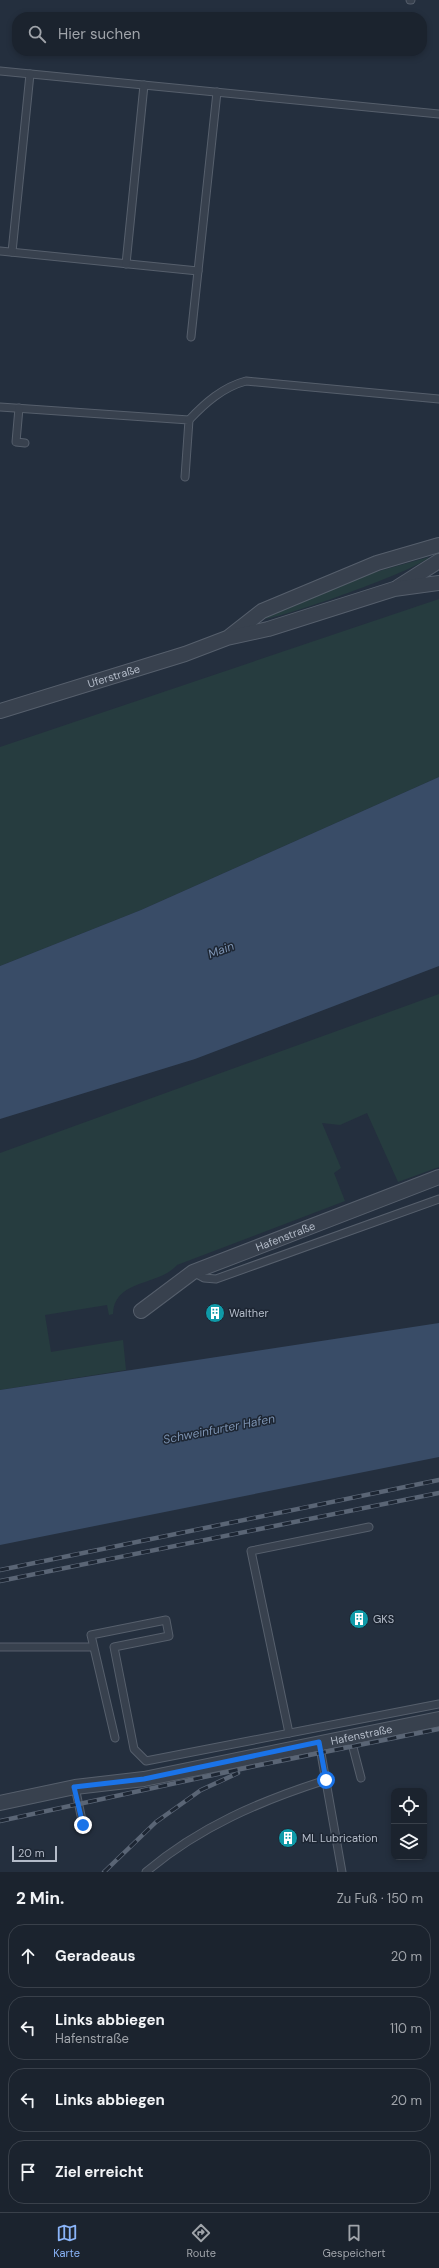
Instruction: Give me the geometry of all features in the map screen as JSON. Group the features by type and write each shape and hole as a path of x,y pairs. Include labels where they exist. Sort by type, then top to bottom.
{"street":[{"name":"Uferstraße","path":"227,638 262,611 377,563 439,545"},
{"name":"Uferstraße","path":"394,589 439,561"},
{"name":"Uferstraße","path":"0,711 185,654 227,638 268,629 394,589 439,583"},
{"name":"Hafenstraße","path":"141,1312 193,1272 287,1245 439,1177"},
{"name":"Hafenstraße","path":"0,1803 74,1787 144,1779 319,1742 439,1719"}],"lane":[{"path":"0,71 439,114"},
{"path":"12,252 30,74"},
{"path":"126,264 144,85"},
{"path":"191,337 217,92"},
{"path":"0,251 198,271"},
{"path":"185,477 189,420 220,392 246,381 439,399"},
{"path":"0,407 189,420"},
{"path":"19,408 16,442 25,443"},
{"path":"287,1245 439,1199"},
{"path":"289,1734 251,1551 369,1527"},
{"path":"115,1738 91,1635 166,1620 169,1636 114,1647 134,1749 146,1761 439,1704"},
{"path":"0,1647 93,1647"},
{"path":"350,1736 361,1778"},
{"path":"319,1742 342,1872"},
{"path":"146,1872 162,1859 204,1831 233,1814 275,1796 326,1780"},
{"path":"74,1787 83,1825"}],"green space":[{"path":"429,557 402,572 321,603 275,617 263,619 372,573"},
{"path":"439,599 439,777 141,910 0,966 0,747"},
{"path":"439,994 439,1167 398,1182 367,1113 340,1125 322,1123 341,1168 334,1173 345,1201 177,1265 160,1277 139,1284 121,1295 115,1303 113,1314 109,1315 107,1305 45,1315 51,1352 123,1340 126,1370 0,1390 0,1153"}],"water":[{"name":"Main","path":"439,777 439,966 195,1059 0,1119 0,966 141,910"},
{"name":"Schweinfurter Hafen","path":"439,1323 439,1457 0,1545 0,1390"}],"railway":[{"path":"0,1570 439,1480"},
{"path":"0,1581 439,1493"},
{"path":"0,1821 255,1766 439,1729"},
{"path":"104,1872 156,1822 201,1790 238,1773"}],"place":[{"name":"Walther","path":"215,1313"},
{"name":"GKS","path":"359,1619"},
{"name":"ML Lubrication","path":"288,1838"}],"route":[{"path":"83,1825 74,1787 144,1779 319,1742 326,1780"}]}
